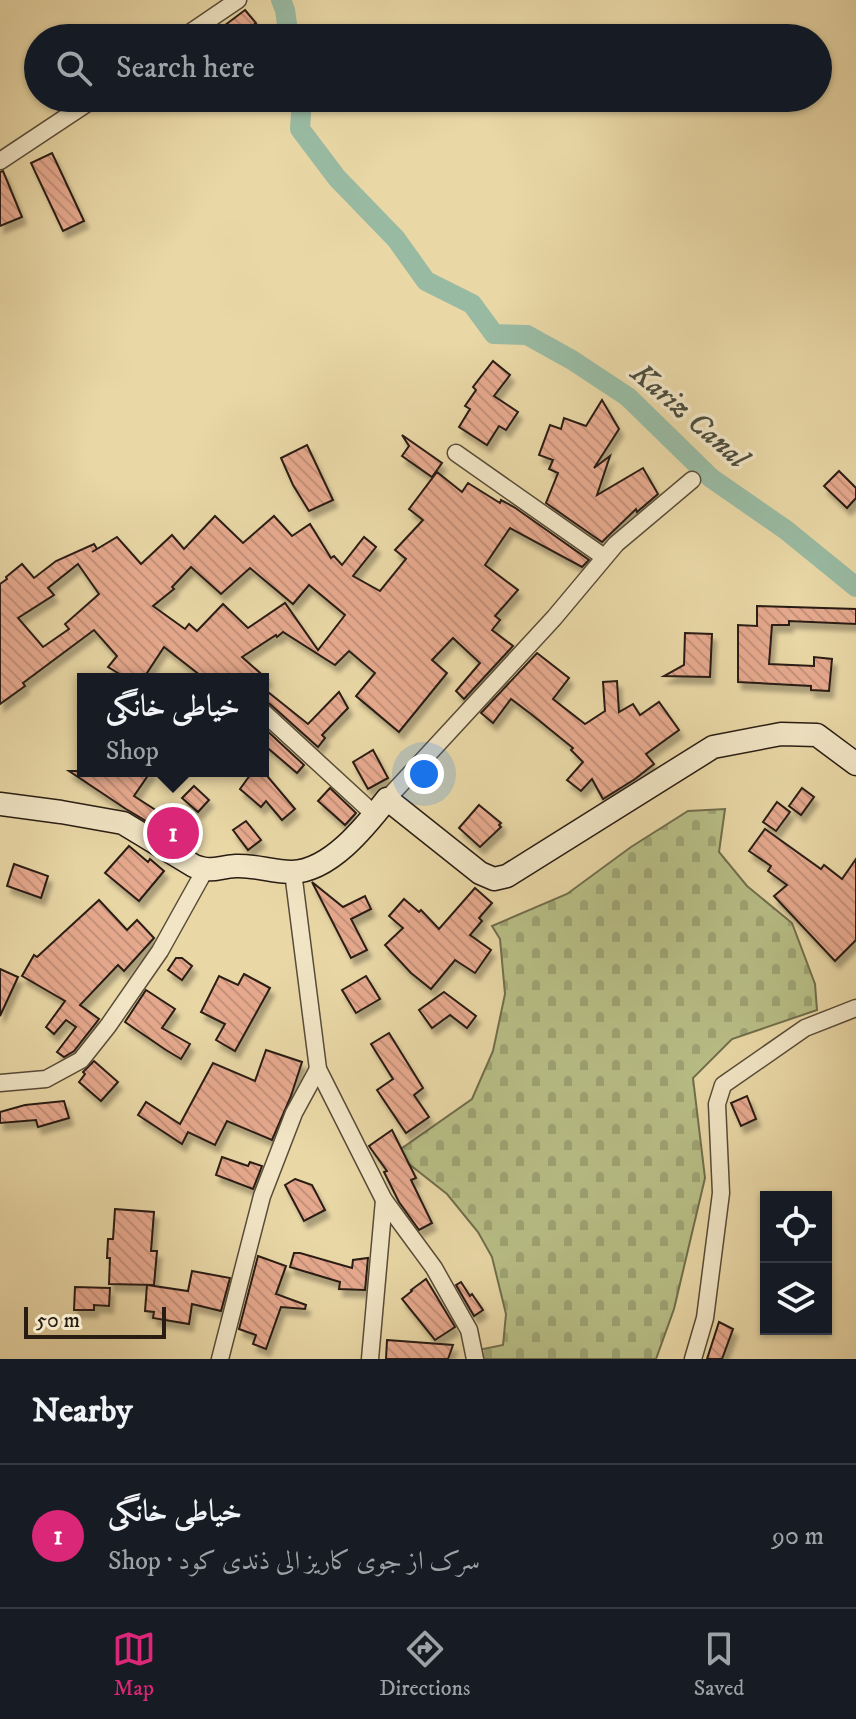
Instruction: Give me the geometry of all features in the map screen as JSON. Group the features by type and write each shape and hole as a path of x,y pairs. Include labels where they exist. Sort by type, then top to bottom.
{"street":[{"path":"203,24 238,0"},
{"path":"0,161 74,112"},
{"path":"456,453 604,557"},
{"path":"0,804 123,823 205,870 236,866 293,872 320,866 362,830 554,618 616,544 692,480"},
{"path":"269,717 381,807 480,873 494,879 507,876 713,747 781,734 817,735 856,764"},
{"path":"0,1083 46,1079 81,1060 160,951 205,870"},
{"path":"293,872 318,1069 384,1200 434,1268 469,1330 475,1359"},
{"path":"693,1359 705,1318 721,1193 717,1104 723,1085 805,1028 856,1008"},
{"path":"220,1359 262,1196 294,1113 318,1069"},
{"path":"370,1359 384,1200"}],"green space":[{"path":"725,809 719,852 747,886 792,923 815,984 817,1010 732,1039 693,1078 705,1178 674,1309 656,1359 477,1359 478,1350 503,1345 506,1314 492,1257 478,1232 447,1194 395,1153 472,1099 493,1051 505,994 500,939 492,926 567,894 631,847 688,811"}],"building":[{"path":"245,10 256,23 255,24 226,24"},
{"path":"52,153 84,221 63,231 31,163"},
{"path":"3,171 22,217 0,226 0,172"},
{"path":"493,361 510,375 494,396 518,412 506,430 499,426 487,445 459,427 470,409 465,406 476,390 473,387"},
{"path":"602,400 619,429 594,468 610,456 597,495 643,468 658,494 637,512 636,509 602,542 546,503 558,473 549,469 553,460 539,455 550,425 561,429 564,418 586,426"},
{"path":"402,435 442,463 432,477 402,456 409,446"},
{"path":"307,445 333,500 309,511 281,458"},
{"path":"839,471 856,488 856,498 847,508 824,486"},
{"path":"437,472 462,492 468,483 500,503 501,500 514,507 589,560 582,567 510,528 485,565 518,590 495,616 500,620 492,630 513,646 464,699 456,691 480,663 453,638 432,660 447,673 399,732 356,696 375,673 349,651 335,665 283,632 242,657 260,673 197,673 164,647 147,673 118,673 108,667 117,656 94,630 0,704 0,584 22,564 34,578 56,561 94,544 97,549 117,537 141,564 172,535 184,549 215,516 243,543 274,516 292,536 310,524 331,558 334,556 342,565 364,537 376,547 353,576 380,591 406,559 395,550 423,520 409,509","holes":["78,564 99,594 65,624 69,629 43,647 18,618 54,595 48,588","191,567 221,594 250,568 293,604 309,585 345,615 318,650 285,603 248,628 223,604 197,631 189,624 185,629 153,606 174,589 172,587"]},
{"path":"757,606 856,609 856,624 789,621 789,625 772,625 769,664 814,666 814,657 832,659 829,691 811,690 811,686 738,682 738,625 757,626"},
{"path":"685,633 712,634 710,677 664,676 684,665"},
{"path":"537,653 569,678 553,699 585,724 605,711 603,682 617,681 619,712 633,704 640,715 659,702 679,730 646,754 654,764 603,799 592,779 581,791 567,780 583,762 571,750 573,748 531,714 511,699 493,723 481,713"},
{"path":"339,692 348,708 322,735 325,738 318,747 270,704 269,693 308,724"},
{"path":"269,733 304,765 297,773 269,749"},
{"path":"373,750 388,778 368,789 353,762"},
{"path":"78,777 147,777 134,796 168,818 161,830"},
{"path":"249,777 268,777 295,809 282,820 266,801 261,807 240,789"},
{"path":"194,786 209,800 198,812 182,798"},
{"path":"330,788 356,813 345,825 318,801"},
{"path":"802,788 814,797 801,815 789,806"},
{"path":"777,802 790,812 776,831 763,822"},
{"path":"479,805 501,823 501,827 480,847 459,828"},
{"path":"246,821 261,840 248,850 233,830"},
{"path":"765,829 821,869 824,865 842,879 856,859 856,940 835,961 774,896 787,885 768,871 771,866 749,851"},
{"path":"129,846 164,871 139,901 105,873"},
{"path":"14,864 48,876 41,898 7,886"},
{"path":"312,882 343,907 365,896 371,909 351,919 367,950 351,958"},
{"path":"475,888 492,903 470,935 491,950 475,973 455,960 431,989 385,945 403,928 389,916 404,899 419,912 421,910 439,929"},
{"path":"99,900 127,930 137,920 154,938 124,971 118,965 80,1005 99,1019 74,1051 64,1057 57,1052 76,1027 66,1020 54,1034 46,1027 65,1001 22,976 34,955 37,957"},
{"path":"176,958 182,958 192,966 182,980 168,970"},
{"path":"0,969 18,977 0,1016"},
{"path":"244,974 270,988 235,1051 216,1040 225,1024 201,1012 219,976 238,985"},
{"path":"366,976 380,999 356,1013 342,990"},
{"path":"146,990 175,1009 162,1028 190,1044 181,1059 125,1022"},
{"path":"444,992 476,1016 467,1028 450,1015 432,1028 419,1010"},
{"path":"389,1033 423,1088 414,1095 429,1117 406,1133 377,1090 393,1079 371,1044"},
{"path":"266,1050 302,1062 272,1140 227,1121 215,1145 188,1132 182,1144 138,1115 146,1102 180,1124 213,1063 255,1081"},
{"path":"94,1061 118,1082 101,1101 79,1082 85,1074 83,1072"},
{"path":"747,1096 756,1119 741,1126 731,1103"},
{"path":"64,1101 69,1118 38,1127 36,1120 0,1123 0,1112 25,1105"},
{"path":"392,1130 416,1178 411,1180 432,1223 419,1230 399,1202 384,1172 387,1171 369,1146"},
{"path":"222,1157 248,1166 250,1162 262,1166 253,1189 216,1175"},
{"path":"295,1179 312,1185 325,1210 304,1221 285,1185"},
{"path":"115,1209 154,1212 151,1251 157,1251 154,1285 109,1284 108,1239 113,1239"},
{"path":"294,1253 352,1268 353,1260 368,1258 365,1290 339,1289 340,1282 290,1267"},
{"path":"258,1256 286,1266 276,1294 306,1305 305,1309 281,1307 266,1349 253,1344 256,1335 239,1329"},
{"path":"192,1271 230,1278 221,1311 192,1304 189,1324 153,1318 154,1312 145,1311 147,1285 188,1291"},
{"path":"426,1279 455,1327 435,1340 402,1299"},
{"path":"461,1282 483,1310 474,1316 456,1285"},
{"path":"75,1287 110,1288 109,1306 94,1305 94,1310 74,1310"},
{"path":"719,1322 733,1329 722,1359 707,1359"},
{"path":"387,1340 453,1345 448,1359 386,1359"}],"waterway":[{"name":"Kariz Canal","path":"281,0 287,24"},
{"name":"Kariz Canal","path":"301,112 300,129 337,178 396,239 426,281 472,304 494,334 527,335 628,397 711,478 786,530 856,587"}],"place":[{"name":"خیاطی خانگی","path":"173,833"}]}
